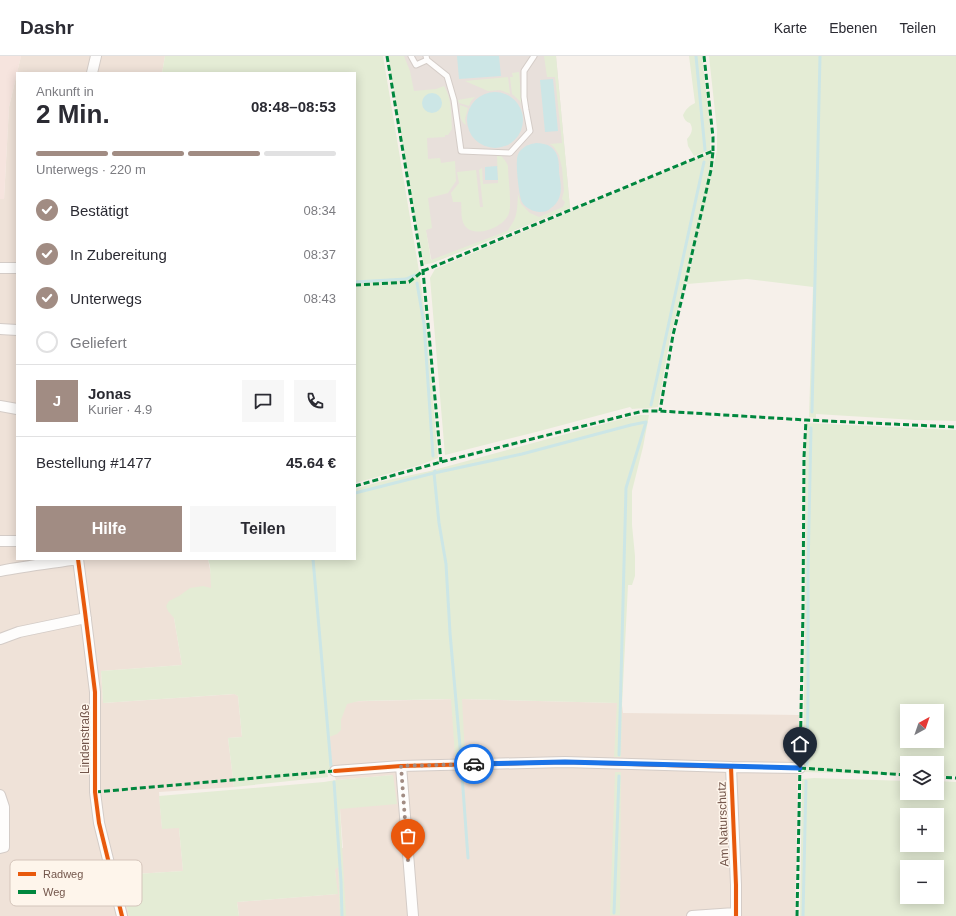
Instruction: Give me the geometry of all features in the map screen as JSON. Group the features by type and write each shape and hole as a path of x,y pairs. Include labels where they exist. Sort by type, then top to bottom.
{"street":[{"path":"92,72 96,56"},
{"path":"0,268 16,268"},
{"path":"0,329 16,330"},
{"path":"0,406 16,409"},
{"path":"0,541 16,541"},
{"path":"0,571 23,566 72,560"},
{"name":"Lindenstraße","path":"78,560 95,692 95,792 100,823 109,860"},
{"path":"0,639 19,632 86,618"},
{"name":"Am Naturschutz","path":"335,771 401,766 565,762 800,768"},
{"path":"401,766 413,916"},
{"name":"Am Naturschutz","path":"731,767 736,914"},
{"path":"0,795 4,807 4,847 0,848"},
{"name":"Lindenstraße","path":"120,906 122,916"},
{"path":"692,916 736,914"}],"lane":[{"path":"411,56 416,65 427,58 447,76 454,100 461,151 510,153 530,131 524,97 524,71 534,56"}],"shaded area":[{"path":"0,56 21,56 16,72 9,107 4,199 0,199"},
{"path":"21,56 165,56 162,72 17,72"},
{"path":"392,56 556,56 570,208 432,263"},
{"path":"16,77 16,560 208,560 215,596 174,618 182,665 101,671 103,703 235,694 238,696 242,737 228,738 234,787 159,792 162,828 179,828 183,871 142,874 142,860 10,860 10,906 127,906 129,916 0,916 0,199 4,199 9,107"},
{"path":"459,699 618,703 622,705 623,713 799,715 795,916 239,916 237,902 337,894 333,849 343,848 340,809 393,775 336,780 332,770 325,702"}],"green space":[{"path":"165,56 383,56 425,314 438,458 420,465 356,483 356,72 162,72"},
{"path":"388,56 404,56 410,71 414,91 436,89 444,86 450,101 452,129 448,135 445,135 445,137 427,138 428,159 440,158 441,163 455,161 456,181 448,193 428,198 432,228 426,230 431,260 507,231 515,218 518,194 521,204 530,213 539,217 563,207 565,202 562,199 564,191 562,168 559,155 550,144 562,143 555,77 547,77 544,56 556,56 570,208 432,263 423,265"},
{"path":"689,56 702,56 711,133 710,150 694,156 688,146 687,139 692,132 692,128 690,123 685,120 683,115 691,105 695,103"},
{"path":"709,56 956,56 956,421 816,414 816,418 809,417 813,287 747,279 687,284 704,207 670,338 658,407 632,409 630,407 445,455 430,278 435,269 715,152 709,187 717,150 717,130"},
{"path":"519,72 522,105 520,101 512,94 510,77 513,77 512,73"},
{"path":"508,77 510,94 500,90 488,91 465,81"},
{"path":"475,97 469,106 459,103 458,100"},
{"path":"460,105 468,108 465,119 466,125 461,119"},
{"path":"497,156 501,156 508,166 510,197 509,213 502,223 496,227 482,231 470,230 465,226 462,220 461,202 453,202 451,193 459,183 457,172 476,170 480,207 483,207 479,170 482,168 483,184 498,183"},
{"path":"649,415 632,491 635,576 632,585 628,585 621,757 614,757 617,703 462,699 465,756 455,756 451,699 359,701 347,704 341,720 341,730 337,734 329,737 332,770 327,771 328,777 234,787 228,738 242,737 238,696 234,694 103,703 101,671 182,665 174,618 166,606 169,601 190,588 203,586 211,588 208,560 356,560 356,489 430,471 629,417"},
{"path":"806,423 956,430 956,776 944,776 944,756 900,756 900,775 803,772"},
{"path":"615,772 621,772 620,915 610,915"},
{"path":"393,775 397,804 340,809 346,916 340,916 338,867 335,870 338,894 237,902 239,916 129,916 127,906 142,906 142,874 183,871 179,828 162,829 159,796"},
{"path":"814,778 900,781 900,800 944,800 944,781 956,782 956,916 800,916 802,779"}],"water":[{"path":"457,56 499,56 501,76 459,79"},
{"path":"553,79 558,131 545,132 540,80"},
{"path":"495,92 506,94 515,100 521,109 523,120 521,131 515,140 506,146 495,148 484,146 475,140 469,131 467,120 469,109 475,100 484,94"},
{"path":"432,93 439,96 442,103 439,110 432,113 425,110 422,103 425,96"},
{"path":"536,143 548,145 554,149 559,162 560,196 550,209 541,212 527,208 523,204 517,175 517,158 519,152 530,144"},
{"path":"497,166 498,180 485,180 485,167"}],"waterway":[{"path":"696,56 705,150"},
{"path":"812,412 820,56"},
{"path":"651,405 704,162"},
{"path":"356,282 406,279 415,275"},
{"path":"417,283 424,324 433,456"},
{"path":"356,493 434,473 522,454 646,422 626,488 619,755"},
{"path":"807,765 808,570 811,428"},
{"path":"435,471 439,523 446,564 450,633 461,758"},
{"path":"313,560 331,766"},
{"path":"462,775 468,858"},
{"path":"614,913 619,776"},
{"path":"803,916 806,781"},
{"path":"334,782 342,916"}],"marked path":[{"path":"387,56 423,271 441,462"},
{"path":"704,56 713,137 713,151"},
{"path":"356,285 409,282 423,271 713,151 711,170 673,335 660,411"},
{"path":"356,486 441,462 644,411 956,427"},
{"path":"797,916 803,611 804,457 806,420"},
{"path":"800,768 900,775"},
{"path":"95,792 335,771"},
{"path":"944,777 956,778"}],"cycle path":[{"path":"78,560 95,692 95,792 99,823 108,860"},
{"path":"335,771 401,766 565,762 731,767 736,916"},
{"path":"120,906 122,916"}],"way so far":[{"path":"408,860 401,766 474,764"}],"route":[{"path":"474,764 565,762 800,768"}]}
